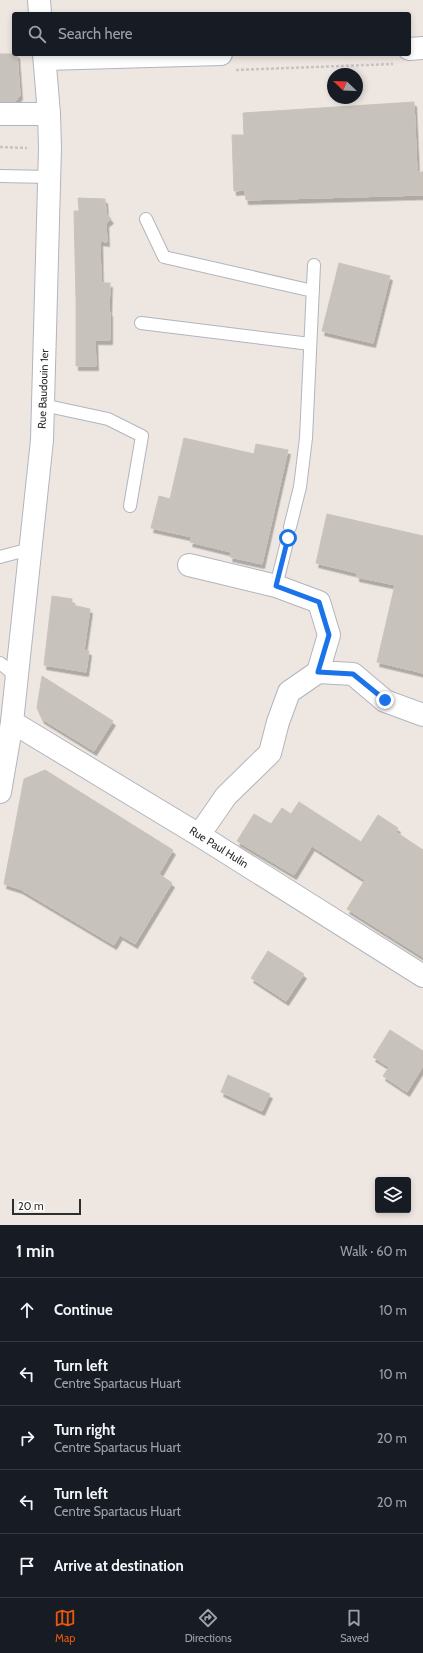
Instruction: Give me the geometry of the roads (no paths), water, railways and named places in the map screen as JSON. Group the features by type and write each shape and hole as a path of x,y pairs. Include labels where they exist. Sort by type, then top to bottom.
{"street":[{"path":"39,0 40,12"},
{"path":"411,49 423,48"},
{"name":"Rue Baudouin 1er","path":"0,792 12,722 42,440 50,177 50,114 44,56"},
{"path":"0,114 50,114"},
{"path":"189,565 276,586 319,602 329,635 318,672"},
{"path":"199,835 226,796 270,753 278,722 289,692 318,672 353,674 385,700 423,715"},
{"name":"Rue Paul Hulin","path":"12,722 199,835 423,976"}],"lane":[{"path":"0,176 50,177"},
{"path":"146,219 164,257 313,291"},
{"path":"276,586 300,487 306,438 314,265"},
{"path":"141,322 310,344"},
{"path":"42,405 108,419 142,436 130,506"},
{"path":"0,557 30,549"},
{"path":"0,663 17,677"}]}
